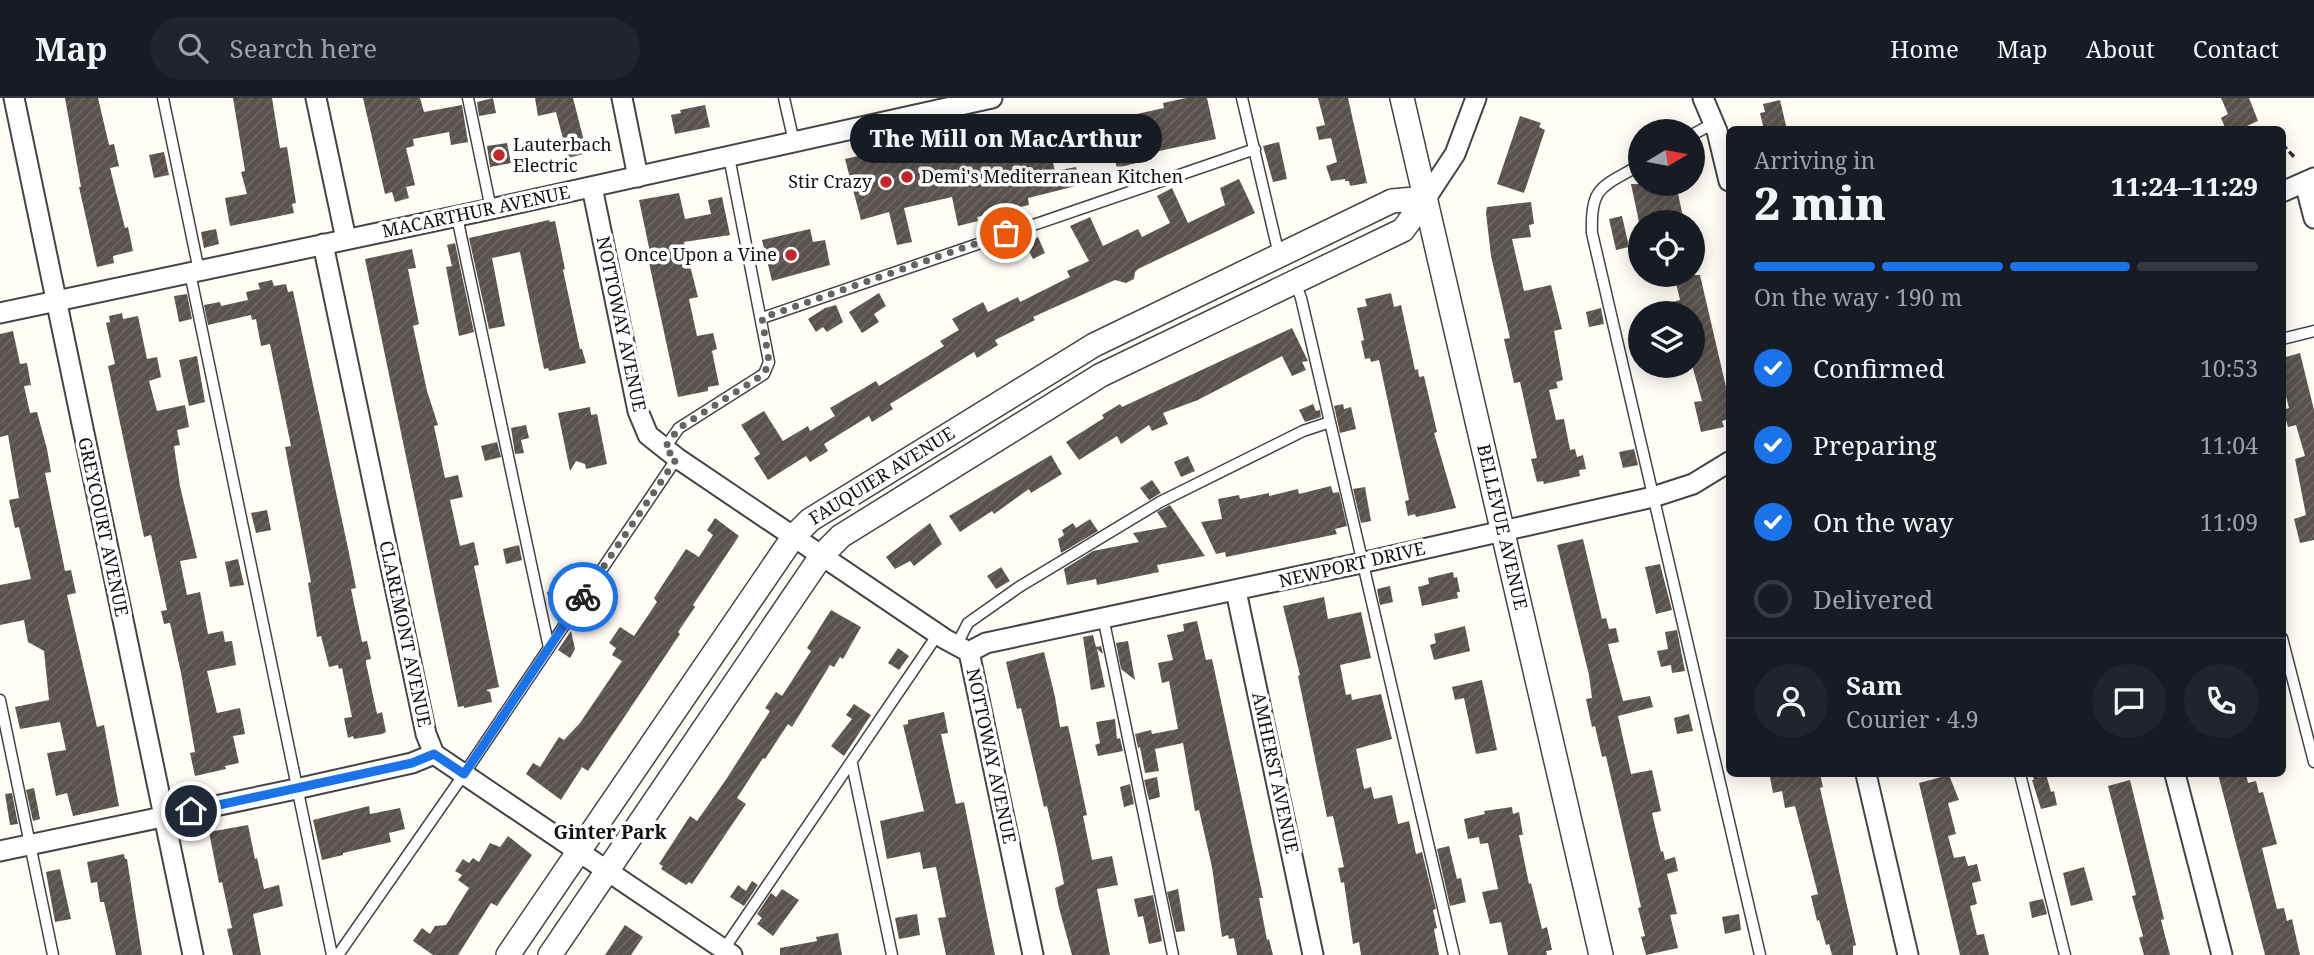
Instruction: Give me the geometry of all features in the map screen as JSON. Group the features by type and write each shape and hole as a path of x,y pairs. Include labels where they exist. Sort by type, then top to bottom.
{"street":[{"name":"GREYCOURT AVENUE","path":"14,98 193,955"},
{"path":"316,98 346,239"},
{"path":"622,98 638,177"},
{"name":"MACARTHUR AVENUE","path":"0,313 457,217 992,98"},
{"name":"BELLEVUE AVENUE","path":"1402,98 1601,955"},
{"name":"FAUQUIER AVENUE","path":"550,955 822,555 855,527 1101,375 1403,230 1455,154 1476,98"},
{"path":"1703,98 1714,123 1726,169"},
{"path":"2286,190 2309,181 2314,219"},
{"name":"NOTTOWAY AVENUE","path":"592,187 638,411 649,435 671,454 962,649 1033,955"},
{"name":"FAUQUIER AVENUE","path":"509,955 794,536 824,510 1094,345 1392,201 1426,198"},
{"name":"CLAREMONT AVENUE","path":"323,244 426,734 434,754"},
{"name":"NEWPORT DRIVE","path":"962,649 1103,617 1236,591 1653,497 1693,484 1726,464"},
{"name":"AMHERST AVENUE","path":"1236,591 1313,955"},
{"path":"0,851 296,789 412,763 434,754 608,870 725,953"},
{"path":"1867,777 1908,955"},
{"path":"2176,777 2222,955"}],"lane":[{"path":"163,98 296,789 332,955"},
{"path":"468,98 491,209"},
{"path":"784,98 794,142"},
{"path":"1242,98 1279,255"},
{"path":"1705,128 1714,123"},
{"path":"762,318 1255,149"},
{"path":"338,955 549,648 671,454 679,428 764,374 769,362 762,318 729,157"},
{"path":"1628,173 1599,191 1592,201 1592,233 1760,955"},
{"path":"457,217 549,648"},
{"path":"1295,281 1454,955"},
{"path":"2286,338 2314,331"},
{"path":"962,649 968,623 1019,587 1160,502 1303,431 1330,422"},
{"path":"1103,617 1173,955"},
{"path":"725,953 938,635"},
{"path":"2286,654 2314,762"},
{"path":"0,700 53,955"},
{"path":"852,764 892,955"},
{"path":"2021,777 2065,955"}],"path":[{"path":"2286,148 2296,159"}],"building":[{"path":"65,98 98,98 109,145 114,144 119,166 110,168 133,251 113,256 114,263 97,267 79,187"},
{"path":"233,98 272,98 280,148 287,147 296,203 292,204 294,213 230,226 225,198 247,194 241,172 245,171"},
{"path":"363,98 420,98 424,112 462,105 468,142 451,145 449,132 413,139 414,146 406,148 415,185 406,187 409,198 395,202 392,192 385,194"},
{"path":"493,98 496,113 479,116 477,102"},
{"path":"535,98 573,98 587,153 568,158 556,112 538,116"},
{"path":"1186,98 1207,98 1216,139 1159,151 1152,155 1152,159 1117,168 1105,121 1164,108 1163,103"},
{"path":"1318,98 1348,98 1367,183 1350,186 1345,179 1331,181 1326,166 1337,162 1331,138 1319,140 1316,127 1325,125"},
{"path":"2221,98 2249,98 2258,121 2247,126 2224,126 2221,118 2228,114"},
{"path":"1780,100 1786,126 1763,126 1760,113 1765,112 1763,104"},
{"path":"705,105 710,127 675,134 671,115 681,113 680,110"},
{"path":"1520,116 1541,123 1539,127 1545,130 1524,193 1497,184"},
{"path":"1043,119 1055,171 1076,167 1080,185 1028,198 1029,205 977,217 978,221 958,226 952,197 904,208 912,242 897,245 889,212 861,220 845,159 1010,121 1011,126"},
{"path":"1279,142 1287,179 1273,182 1263,146"},
{"name":"Lauterbach Electric","path":"507,143 511,163 490,167 487,146"},
{"path":"164,152 169,175 154,178 149,155"},
{"path":"1239,179 1255,213 1138,269 1134,279 1126,283 1115,280 1033,317 1035,320 995,340 998,345 977,358 974,352 890,404 893,409 872,422 869,416 824,444 828,451 810,462 806,456 768,480 754,458 760,454 741,425 764,411 783,441 808,426 810,431 835,416 830,408 876,381 879,386 944,346 940,341 959,330 952,319 983,302 988,312 1018,297 1020,302 1070,277 1067,271 1089,261 1070,226 1090,217 1103,246 1138,229 1142,237 1170,223 1157,196 1172,188 1188,223 1225,205 1220,188"},
{"path":"679,193 685,219 711,214 708,200 722,197 730,235 684,242 698,297 689,299 697,336 713,333 717,349 712,351 719,385 708,387 708,391 678,397 648,258 651,257 639,200"},
{"path":"1634,196 1679,196 1681,210 1636,210"},
{"path":"1531,202 1534,224 1529,225 1531,237 1512,239 1524,291 1551,285 1562,329 1554,331 1563,380 1556,382 1558,388 1549,390 1556,420 1564,419 1570,450 1575,449 1577,457 1583,455 1586,469 1579,470 1580,476 1544,484 1543,481 1537,482 1531,459 1537,458 1520,382 1514,383 1504,339 1510,338 1491,256 1486,213 1487,207"},
{"path":"1622,216 1628,247 1616,250 1609,219"},
{"path":"549,220 555,221 580,349 586,363 549,371 548,368 544,369 520,252 492,258 505,326 489,329 469,238"},
{"path":"216,229 219,244 204,248 201,232"},
{"name":"Once Upon a Vine","path":"810,229 813,242 825,240 830,265 772,281 762,240"},
{"path":"1038,237 1045,253 1033,259 1025,243"},
{"path":"455,243 474,332 459,336 446,267 452,266 447,245"},
{"path":"412,249 416,268 408,269 419,324 413,326 427,391 438,425 434,426 445,478 458,475 463,497 450,500 460,546 474,542 479,565 474,566 499,687 486,690 490,692 492,702 464,708 458,707 365,259"},
{"path":"272,280 274,286 286,284 288,292 293,291 356,588 351,589 362,642 367,641 371,659 366,660 366,663 377,714 382,712 386,732 382,734 348,738 344,718 352,717 342,668 339,669 338,665 329,667 321,636 317,637 308,583 311,582 285,447 291,446 270,344 261,346 256,319 252,320 251,315 208,325 204,305 220,302 221,306 248,300 246,292 260,289 258,283"},
{"path":"1677,287 1703,287 1726,387 1726,420 1722,421 1724,427 1701,432 1694,402 1702,401 1696,378 1705,378 1705,301 1676,301 1680,300"},
{"path":"879,293 886,306 874,314 879,322 862,333 849,312"},
{"path":"1391,293 1394,307 1401,305 1415,370 1418,369 1419,377 1424,376 1437,432 1434,433 1456,508 1416,517 1415,514 1408,516 1405,501 1409,500 1379,360 1371,362 1370,358 1365,359 1357,308 1367,306 1365,299"},
{"path":"187,294 192,319 179,322 174,296"},
{"path":"836,305 843,322 827,332 823,327 816,332 808,319 825,308"},
{"path":"1601,308 1604,324 1589,327 1586,312"},
{"path":"122,313 123,319 138,316 147,359 157,357 161,377 149,381 157,411 185,405 189,427 177,430 180,445 174,446 180,486 197,558 180,561 187,595 200,592 208,634 223,631 225,642 232,641 236,665 207,671 217,713 240,708 245,734 233,736 239,763 195,776 190,753 195,752 181,673 170,623 164,624 161,611 167,610 151,535 144,537 108,366 115,364 106,323 110,322 109,316"},
{"path":"1292,328 1308,361 1302,362 1306,370 1292,376 1282,356 1198,400 1163,413 1168,424 1152,431 1149,425 1121,444 1117,436 1079,460 1066,442 1104,418 1102,415 1120,404 1122,407"},
{"path":"13,331 20,364 27,363 31,385 24,386 30,413 37,412 47,449 51,472 45,473 65,571 71,570 76,593 67,595 97,727 104,725 119,806 73,816 67,793 56,796 47,753 66,750 60,722 20,729 15,707 49,700 44,651 28,642 24,620 0,625 0,585 31,579 19,527 15,528 9,500 19,498 8,435 0,437 0,334"},
{"path":"2300,353 2314,410 2314,540 2300,543 2294,519 2306,515 2295,459 2305,456 2296,425 2288,427 2286,420 2286,409 2289,408 2286,396 2286,357"},
{"path":"197,356 205,402 189,406 179,360"},
{"path":"1313,404 1316,411 1320,410 1321,417 1305,422 1299,410"},
{"path":"1343,404 1344,409 1351,407 1356,429 1340,433 1334,406"},
{"path":"590,407 591,415 597,414 607,464 586,469 585,464 576,461 570,471 558,413"},
{"path":"526,425 529,438 521,440 524,453 515,454 511,428"},
{"path":"497,442 501,457 485,461 481,446"},
{"path":"1634,449 1638,465 1623,468 1619,452"},
{"path":"1051,455 1062,474 1031,493 1029,489 994,514 992,511 960,532 949,516"},
{"path":"1188,456 1195,471 1181,477 1174,462"},
{"path":"1152,480 1161,493 1149,500 1140,488"},
{"path":"1331,486 1333,493 1339,492 1347,526 1335,529 1337,534 1226,557 1225,552 1216,554 1201,522 1222,519 1218,499 1239,495 1240,499 1269,493 1269,496 1298,489 1299,494"},
{"path":"1365,487 1371,521 1361,523 1353,489"},
{"path":"1170,505 1205,556 1157,565 1159,572 1097,585 1096,579 1067,585 1064,569 1093,551 1139,542 1133,533 1167,527 1157,512"},
{"path":"267,510 271,530 256,533 251,513"},
{"path":"715,518 739,536 693,605 695,607 678,632 680,634 588,771 582,767 561,800 526,774 533,763 540,767 559,737 564,740 580,723 622,661 612,655 616,648 609,643 620,627 634,636 657,602 654,598 686,549 699,557 713,535 707,530"},
{"path":"1090,519 1098,531 1061,553 1058,539 1064,535 1062,530 1073,523 1076,528"},
{"path":"930,523 942,544 914,566 910,561 895,569 886,557"},
{"path":"1583,539 1602,619 1606,618 1609,629 1616,628 1619,642 1608,644 1623,701 1650,696 1653,707 1618,716 1631,774 1652,770 1661,811 1652,813 1661,852 1663,851 1665,860 1675,857 1678,871 1667,874 1677,914 1670,915 1678,948 1646,955 1641,937 1645,936 1638,908 1641,907 1606,756 1602,757 1595,726 1592,727 1586,699 1592,698 1589,675 1557,545"},
{"path":"519,545 522,560 506,564 503,549"},
{"path":"238,559 244,585 230,587 225,562"},
{"path":"1660,564 1672,610 1656,614 1645,567"},
{"path":"1001,567 1010,581 996,589 987,576"},
{"path":"1453,572 1454,578 1457,577 1460,592 1457,592 1458,598 1422,606 1418,587 1429,584 1428,578"},
{"path":"1390,586 1393,602 1380,605 1377,589"},
{"path":"562,589 565,603 550,606 547,592"},
{"path":"1324,597 1328,619 1361,612 1371,658 1340,665 1346,695 1351,694 1352,700 1381,694 1392,739 1356,749 1364,789 1371,787 1374,799 1392,795 1398,824 1409,821 1416,854 1422,852 1436,909 1433,910 1437,928 1434,929 1439,955 1361,955 1359,942 1353,944 1344,882 1341,883 1338,868 1344,867 1333,816 1327,817 1298,676 1300,675 1283,606"},
{"path":"831,610 861,627 843,659 840,657 834,667 830,665 792,727 788,724 765,759 763,758 737,798 746,804 692,884 689,882 686,885 661,869 663,866 659,864 690,816 697,821 725,781 770,711 765,708 776,692 782,696 811,651 807,648"},
{"path":"1197,621 1206,660 1212,659 1263,898 1259,898 1267,940 1269,939 1273,955 1237,955 1234,938 1229,939 1228,935 1222,937 1212,867 1199,810 1195,811 1183,743 1155,749 1159,771 1145,773 1140,747 1138,748 1135,734 1151,730 1152,734 1178,729 1169,681 1162,683 1158,663 1173,660 1167,635 1184,631 1183,624"},
{"path":"1465,626 1470,651 1434,660 1430,645 1436,643 1434,634"},
{"path":"1677,630 1685,671 1672,673 1671,665 1661,667 1657,651 1668,649 1665,632"},
{"path":"571,631 575,649 570,658 558,650"},
{"path":"1093,635 1096,647 1101,646 1103,654 1097,649 1105,687 1091,690 1083,637"},
{"path":"1128,641 1135,680 1121,669 1116,643"},
{"path":"898,648 909,656 899,670 888,663"},
{"path":"1044,652 1060,727 1068,726 1087,815 1083,816 1092,860 1112,856 1118,885 1097,889 1110,955 1072,955 1059,908 1055,888 1064,884 1057,849 1047,806 1044,807 1021,708 1017,709 1006,662"},
{"path":"1482,680 1497,750 1476,754 1464,698 1455,700 1452,687"},
{"path":"854,704 871,715 844,756 831,746 852,719 846,715"},
{"path":"944,712 948,733 941,734 956,804 964,802 995,955 946,955 938,918 946,917 936,867 923,869 920,852 887,859 880,821 924,811 903,725 908,724 908,720"},
{"path":"1689,714 1693,731 1677,734 1674,718"},
{"path":"1115,719 1117,739 1120,738 1123,751 1098,756 1095,745 1100,743 1096,722"},
{"path":"1157,777 1160,797 1149,800 1144,780"},
{"path":"1770,777 1821,777 1823,787 1820,788 1856,945 1853,946 1853,955 1832,955 1829,944 1826,945 1811,896 1818,894 1795,806 1785,808 1782,791 1773,793"},
{"path":"1950,777 1959,800 1948,803 1956,834 1948,836 1954,858 1965,856 1968,866 1977,864 1981,881 1972,883 1977,904 1970,906 1977,935 1984,934 1989,955 1960,955 1919,783"},
{"path":"2033,777 2047,777 2057,805 2041,809"},
{"path":"2219,777 2247,777 2248,783 2256,781 2259,793 2263,792 2277,844 2262,848 2277,909 2284,908 2287,921 2292,919 2300,955 2265,955"},
{"path":"2130,780 2164,919 2161,920 2170,955 2144,955 2139,938 2143,936 2132,896 2136,895 2108,786"},
{"path":"1130,784 1134,804 1124,807 1120,787"},
{"path":"34,788 40,819 33,821 26,790"},
{"path":"12,793 18,824 10,825 5,794"},
{"path":"369,806 370,814 400,808 405,829 389,833 391,842 322,860 313,820"},
{"path":"1512,807 1513,814 1519,812 1523,835 1519,835 1542,929 1547,927 1552,950 1546,951 1547,955 1508,955 1501,922 1490,924 1482,892 1498,889 1488,843 1480,844 1479,837 1468,839 1464,819 1485,814 1484,811"},
{"path":"248,825 264,889 279,885 283,906 253,914 261,955 233,955 227,929 232,928 222,882 219,883 209,832"},
{"path":"508,836 532,855 497,906 491,903 458,955 433,955 413,941 422,928 430,934 435,926 446,925 469,888 458,880 462,875 455,871 463,859 469,863 473,858 479,862 490,843 500,847"},
{"path":"1449,846 1457,879 1461,878 1466,902 1450,906 1437,849"},
{"path":"124,854 142,955 116,955 104,902 100,902 97,882 91,883 87,862"},
{"path":"2084,867 2093,900 2071,906 2063,873"},
{"path":"60,869 71,919 55,922 46,872"},
{"path":"752,881 758,885 744,906 730,897 738,885 746,891"},
{"path":"782,889 799,900 773,936 757,924 762,918 757,914 771,893 776,897"},
{"path":"1178,889 1185,931 1176,932 1167,892"},
{"path":"1153,895 1162,941 1149,944 1143,916 1138,917 1134,899"},
{"path":"2043,899 2047,914 2032,918 2029,902"},
{"path":"917,914 920,935 899,939 895,918"},
{"path":"1739,914 1741,930 1725,934 1722,917"},
{"path":"625,925 643,937 631,955 605,955"},
{"path":"838,933 842,955 780,955 780,948 817,941 816,937"}],"way so far":[{"path":"583,597 677,458 664,449 679,428 764,374 769,362 762,318 1006,233"}],"place":[{"name":"Lauterbach Electric","path":"499,155"},
{"name":"Demi's Mediterranean Kitchen","path":"907,177"},
{"name":"Stir Crazy","path":"886,182"},
{"name":"The Mill on MacArthur","path":"1006,233"},
{"name":"Once Upon a Vine","path":"791,255"}],"district":[{"name":"Ginter Park","path":"610,832"}],"route":[{"path":"191,811 412,763 434,754 464,774 583,597"}]}
